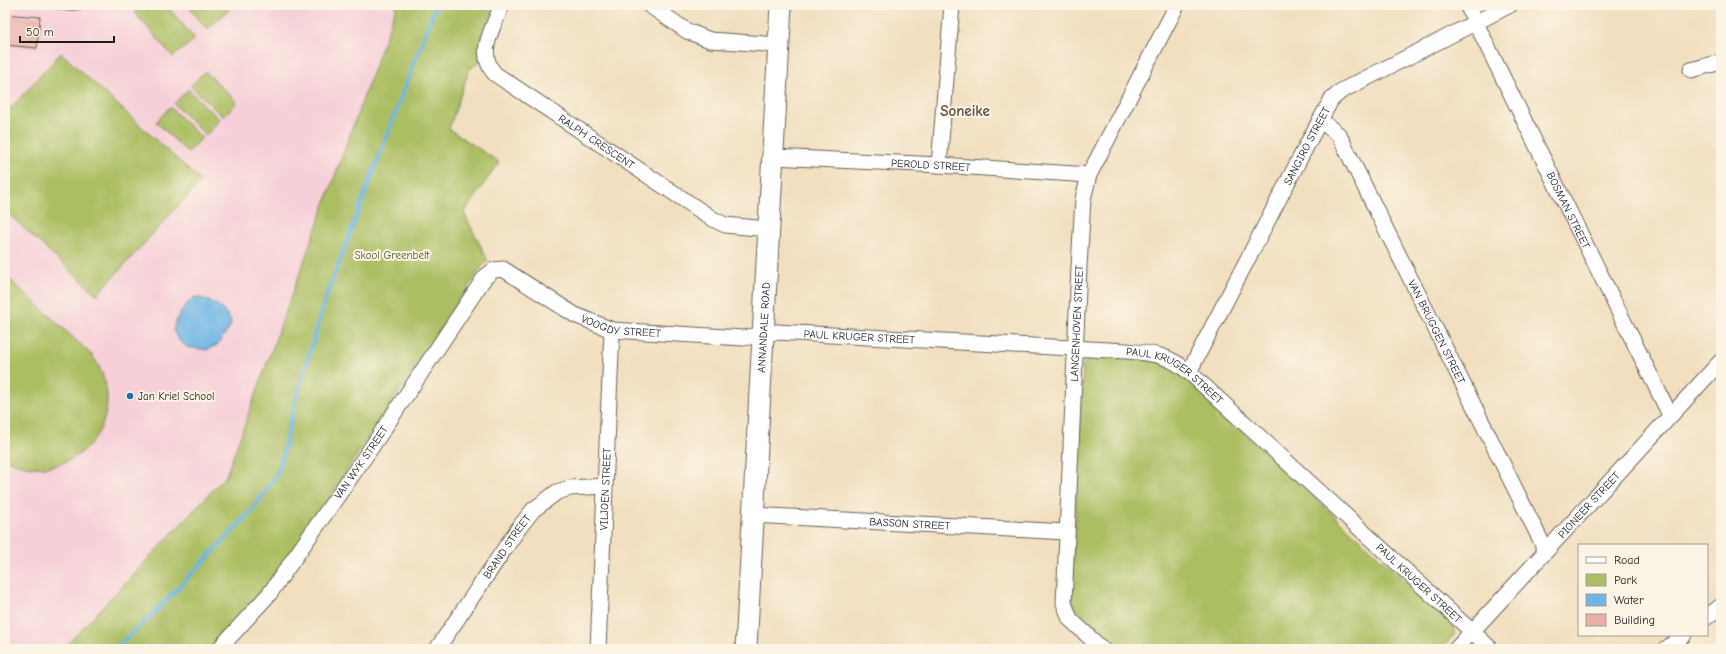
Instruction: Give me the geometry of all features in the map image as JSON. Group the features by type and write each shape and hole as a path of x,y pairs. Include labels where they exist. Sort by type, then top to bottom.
{"street":[{"name":"RALPH CRESCENT","path":"502,5 486,47 487,63 495,74 713,219 725,225 768,229"},
{"path":"649,5 699,37 710,40 779,45"},
{"name":"ANNANDALE ROAD","path":"746,649 781,5"},
{"path":"939,165 952,5"},
{"name":"LANGENHOVEN STREET","path":"1102,649 1074,624 1065,608 1075,349 1083,199 1089,175 1177,5"},
{"name":"BOSMAN STREET","path":"1467,5 1670,415"},
{"name":"SANGIRO STREET","path":"1190,372 1331,100 1340,92 1510,5"},
{"path":"1691,70 1721,62"},
{"name":"VAN BRUGGEN STREET","path":"1320,120 1339,135 1546,551"},
{"name":"PEROLD STREET","path":"772,157 939,165 1089,175"},
{"name":"VOOGDY STREET","path":"494,270 503,269 575,315 612,330 743,338 762,335"},
{"name":"VAN WYK STREET","path":"219,649 270,593 371,448 480,284 485,277 494,270"},
{"name":"VILJOEN STREET","path":"598,649 612,330"},
{"name":"PAUL KRUGER STREET","path":"762,335 776,332 1127,351 1156,354 1171,359 1190,372 1491,649"},
{"name":"PIONEER STREET","path":"1456,649 1721,361"},
{"name":"BRAND STREET","path":"437,649 518,529 533,510 558,492 570,488 605,486"},
{"name":"BASSON STREET","path":"753,515 1067,532"},
{"path":"1708,616 1721,606"},
{"path":"1666,649 1683,636"}],"lane":[{"path":"58,5 81,5"}],"shaded area":[{"name":"Jan Kriel School","path":"5,5 397,5 226,476 63,649 5,649"}],"green space":[{"path":"145,5 166,5 195,39 173,57 135,13"},
{"path":"187,5 224,5 229,10 207,29"},
{"name":"Skool Greenbelt","path":"397,5 495,5 479,46 480,61 469,70 449,129 499,162 464,213 488,261 483,265 284,565 251,605 208,649 63,649 226,476"},
{"path":"61,53 201,181 97,295 5,211 5,114"},
{"path":"205,71 237,102 223,117 191,86"},
{"path":"188,89 220,120 206,135 174,104"},
{"path":"170,107 202,138 188,153 156,122"},
{"path":"5,275 91,354 104,378 107,401 103,423 92,442 75,457 54,466 30,467 5,459"},
{"path":"1088,358 1157,360 1177,371 1454,626 1454,635 1441,649 1113,649 1076,616 1071,600 1083,365"}],"water":[{"path":"195,297 216,304 225,312 231,321 230,327 217,345 206,350 187,347 179,341 173,330 176,320 181,312"}],"building":[{"path":"5,14 40,17 37,48 5,45"}],"waterway":[{"path":"115,649 156,611 251,512 278,473 297,395 326,297 436,5"}],"place":[{"name":"Jan Kriel School","path":"130,396"}],"district":[{"name":"Soneike","path":"965,111"}]}
